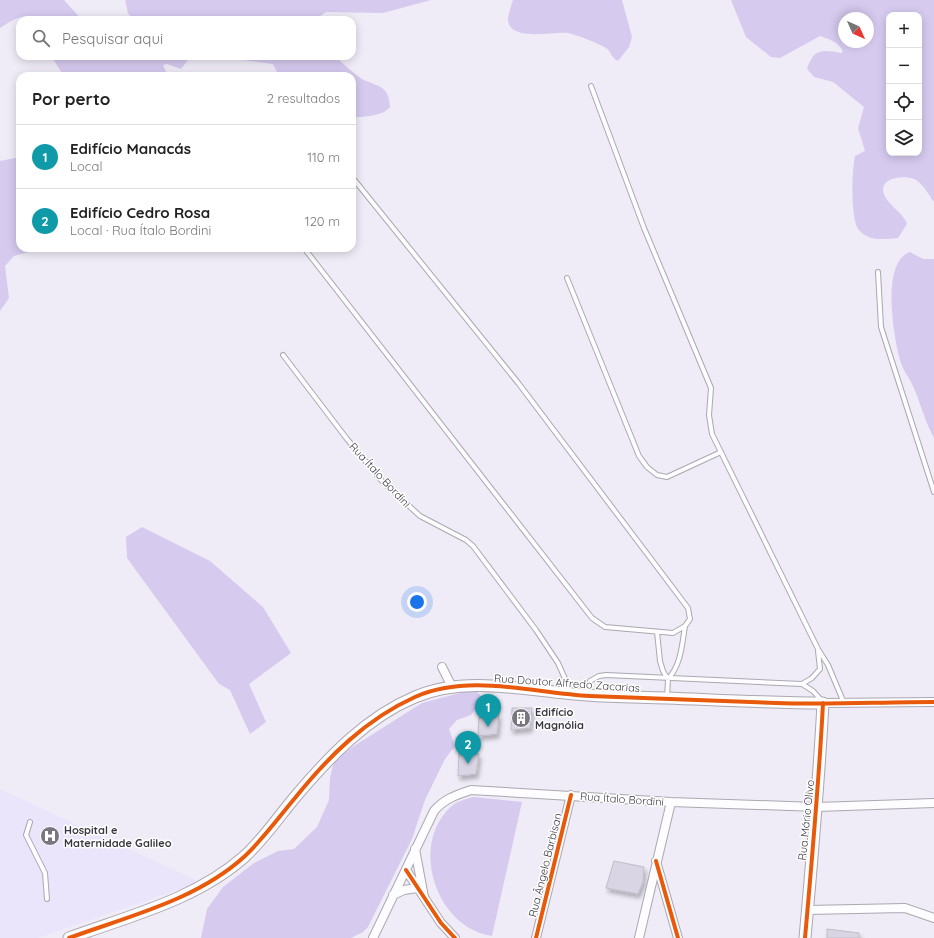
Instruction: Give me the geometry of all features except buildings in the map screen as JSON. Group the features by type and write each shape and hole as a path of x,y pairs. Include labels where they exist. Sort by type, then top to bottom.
{"street":[{"path":"442,667 452,687"},
{"name":"Rua Doutor Alfredo Zacarias","path":"69,938 189,894 217,877 243,858 340,748 373,720 416,697 452,687 494,686 587,695 823,703 934,702"},
{"name":"Rua Mário Olivo","path":"805,938 811,861 818,807 823,703"},
{"name":"Rua Ítalo Bordini","path":"373,938 434,811 440,803 454,795 471,790 671,802 818,807 934,803"},
{"name":"Rua Ângelo Barbisan","path":"536,938 571,795"},
{"path":"639,938 671,802"},
{"path":"415,849 424,898"},
{"path":"656,861 678,938"},
{"path":"406,870 441,923 455,938"},
{"path":"394,895 404,890 417,888"},
{"path":"807,910 905,908 934,918"}],"lane":[{"path":"591,86 644,228 711,388 709,415 712,434 818,649 828,665 844,703"},
{"path":"307,252 592,618 605,627 657,632 673,633 685,626 690,619 688,608 519,384 356,182"},
{"path":"878,272 881,327 934,492"},
{"path":"567,278 639,456 647,467 657,475 667,476 721,452"},
{"name":"Rua Ítalo Bordini","path":"283,355 347,439 382,481 420,516 466,540 473,546 540,636 567,680 572,694"},
{"path":"668,679 675,671 679,660 685,626"},
{"path":"657,632 660,661 663,671 668,679 667,698"},
{"path":"802,684 812,678 820,669 818,649"},
{"path":"587,695 590,681 599,676 802,684 813,691 823,703"},
{"path":"30,822 26,835 45,873 47,899"}],"shaded area":[{"path":"0,0 64,0 78,16 16,16 16,19 0,28"},
{"path":"125,0 431,0 383,13 326,12 320,16 130,16"},
{"path":"513,0 622,0 632,37 629,47 618,61 614,59 606,48 572,34 533,34 515,31 510,26 508,18"},
{"path":"731,0 934,0 934,202 923,186 914,179 905,177 895,178 884,185 883,189 886,199 902,215 907,224 898,238 872,238 863,234 856,224 852,194 853,172 855,156 865,151 858,128 864,107 833,82 814,77 807,69 809,62 815,54 819,52 829,51 841,53 843,52 840,48 874,48 874,12 838,12 838,45 833,41 820,36 780,58 771,57 746,37"},
{"path":"54,60 188,60 181,69 167,64 163,65 166,72 61,72"},
{"path":"243,60 339,60 352,72 277,72 273,64"},
{"path":"356,75 381,87 385,90 389,100 390,107 387,110 382,113 356,117"},
{"path":"16,158 16,252 29,252 14,256 5,266 9,298 0,311 0,161"},
{"path":"910,252 923,259 934,259 934,438 911,382 902,366 895,338 892,286 895,270 901,259"},
{"path":"142,527 210,561 263,607 291,653 249,684 266,722 250,734 230,690 219,684 127,558 126,537"},
{"path":"475,689 483,699 471,715 457,720 449,729 455,746 445,759 425,800 412,839 368,927 363,932 351,938 201,938 207,909 223,887 254,863 278,851 294,849 317,827 329,800 330,778 334,761 354,746 422,703"},
{"name":"Hospital e Maternidade Galileo","path":"0,789 200,882 38,938 0,938"},
{"path":"473,797 522,802 492,936 472,930 456,917 443,901 434,881 431,861 432,840 439,821 453,805"}],"cycle path":[{"path":"69,938 162,905 206,884 226,871 252,849 321,768 349,740 380,716 397,706 415,697 436,690 457,686 479,685 590,696 796,704 934,702"},
{"path":"805,938 823,703"},
{"path":"536,938 571,795"},
{"path":"656,861 678,938"},
{"path":"406,870 441,923 455,938"}],"place":[{"name":"Edifício Magnólia","path":"521,718"},
{"name":"Edifício Manacás","path":"488,727"},
{"name":"Edifício Cedro Rosa","path":"468,764"},
{"name":"Hospital e Maternidade Galileo","path":"50,836"}]}
